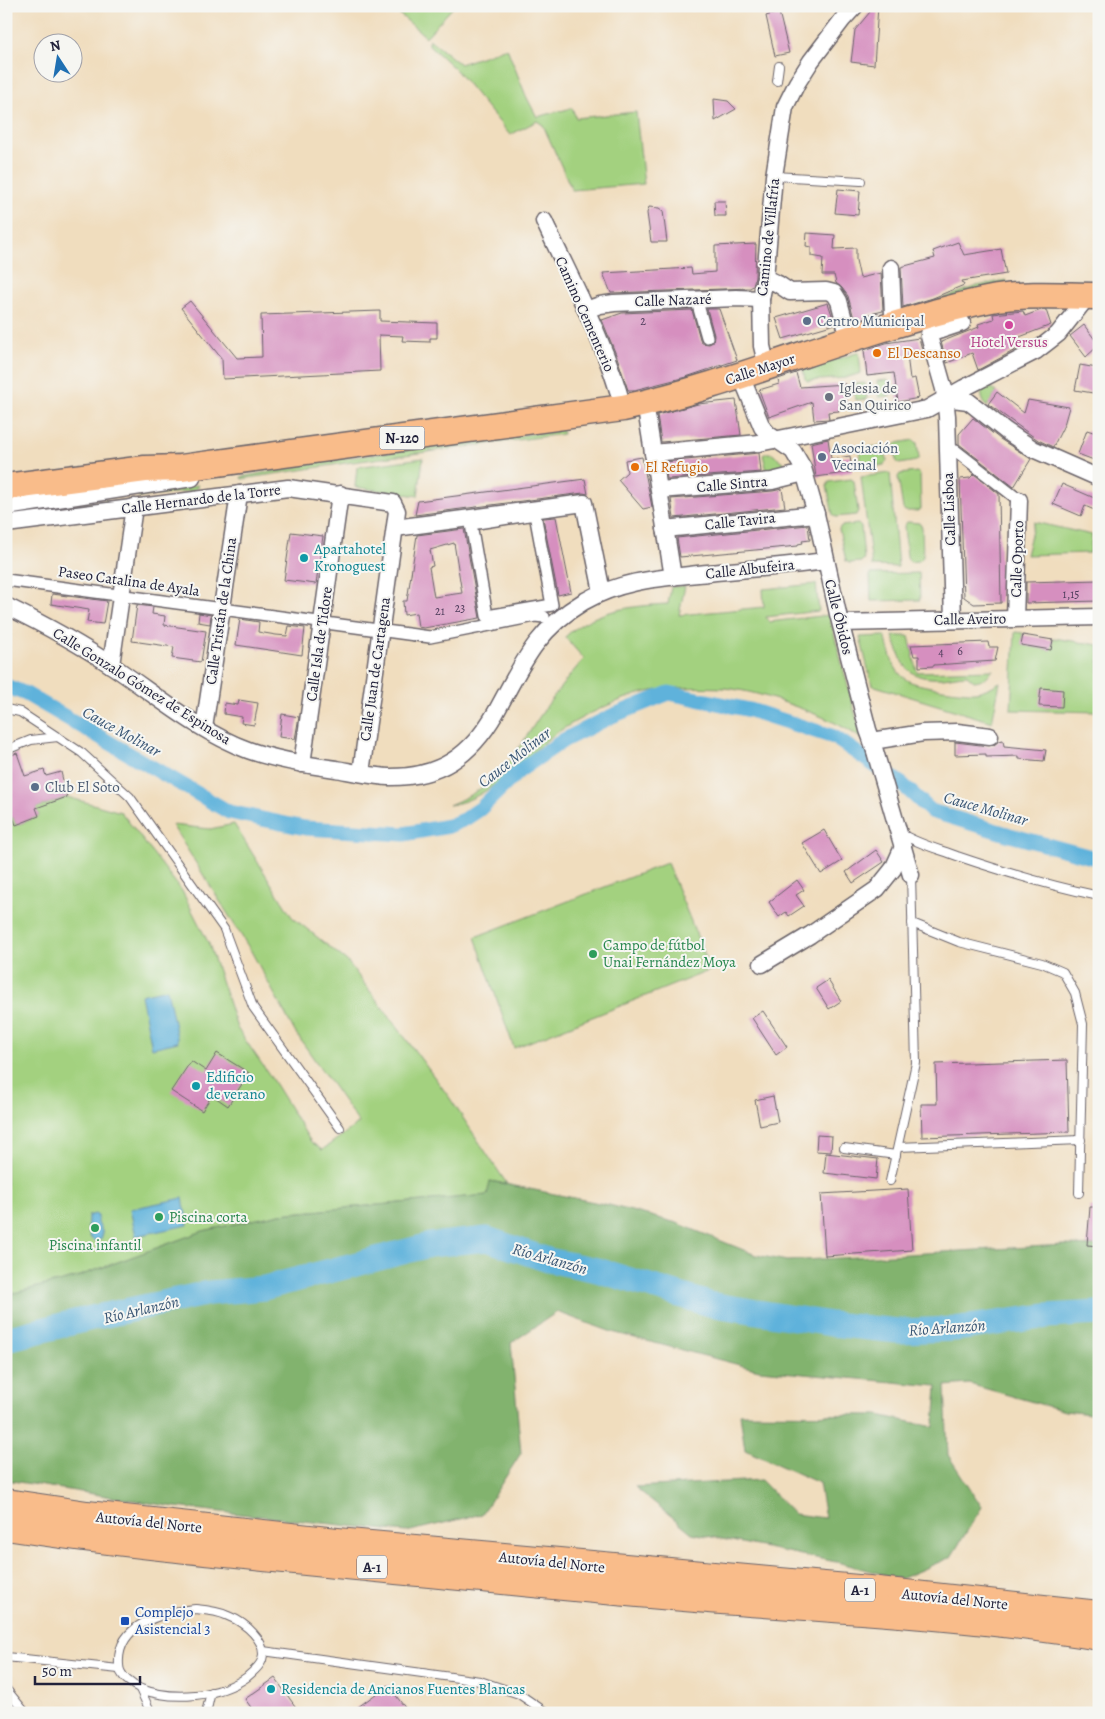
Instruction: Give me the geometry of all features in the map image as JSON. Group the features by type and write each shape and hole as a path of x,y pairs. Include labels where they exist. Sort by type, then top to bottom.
{"highway":[{"name":"Calle Mayor","path":"634,405 741,376 895,324 944,310 999,298 1093,296"},
{"name":"N-120","path":"6,487 145,469 180,468 634,405"},
{"name":"N-120","path":"6,501 147,479 180,468"},
{"name":"Autovía del Norte","path":"6,1503 87,1515 337,1542 870,1590 1099,1615"},
{"name":"Autovía del Norte","path":"6,1526 281,1559 740,1601"},
{"path":"740,1601 958,1619 1099,1636"},
{"name":"A-1","path":"740,1601 805,1611 1040,1636 1099,1648"}],"street":[{"name":"Camino de Villafría","path":"766,367 762,346 761,299 765,278 774,176 785,108 797,83 811,61 855,6"},
{"name":"Camino Cementerio","path":"544,221 586,310 613,376 634,405 653,453 673,577"},
{"path":"891,268 895,324"},
{"path":"765,278 790,292 826,291 834,294 839,301 849,339"},
{"path":"653,453 738,446 776,440 922,410 1041,348 1066,325 1075,310 1093,296"},
{"name":"Calle Nazaré","path":"586,310 614,303 736,298 761,299"},
{"path":"698,305 707,337"},
{"name":"Calle Lisboa","path":"953,620 947,416 945,398 929,334 962,323"},
{"name":"Calle Óbidos","path":"741,376 762,427 776,440 793,451 804,473 816,514 840,623 868,730 911,875"},
{"path":"945,398 968,401 1006,431 1033,449 1099,478"},
{"path":"956,451 1019,500"},
{"path":"6,508 247,469 281,462 298,452"},
{"name":"Calle Sintra","path":"659,490 772,481 804,473"},
{"name":"Calle Hernardo de la Torre","path":"6,524 288,488 390,502 395,506"},
{"name":"Calle Tristán de la China","path":"204,728 239,494"},
{"name":"Calle Isla de Tidore","path":"302,764 340,494"},
{"name":"Calle Oporto","path":"1015,618 1019,500"},
{"path":"395,528 584,503 602,592"},
{"name":"Calle Juan de Cartagena","path":"361,773 395,528 397,511 395,506"},
{"path":"111,665 134,508"},
{"path":"535,514 552,606 488,616 471,524 535,514"},
{"name":"Calle Tavira","path":"665,528 816,514"},
{"name":"Calle Albufeira","path":"673,577 826,562"},
{"name":"Calle Gonzalo Gómez de Espinosa","path":"6,606 111,665 204,728 245,749 302,764 386,777 406,776 435,769 460,757 469,750 485,730 523,661 542,635 566,613 602,592 641,580 673,577"},
{"name":"Paseo Catalina de Ayala","path":"6,580 430,637 535,616 544,617"},
{"name":"Calle Aveiro","path":"840,623 1099,617"},
{"path":"872,741 923,733 957,732 990,736"},
{"path":"762,964 810,935 876,889 893,869 901,840"}],"lane":[{"path":"777,81 779,66"},
{"path":"774,176 861,181"},
{"path":"6,709 20,712 82,753 136,804 224,929 253,1007 340,1128"},
{"path":"6,750 32,740 58,737"},
{"path":"901,840 913,841 1044,883 1099,896"},
{"path":"890,1181 916,1063 916,1006 911,875"},
{"path":"912,922 959,942 1042,963 1063,972 1075,993 1083,1024 1080,1193"},
{"path":"844,1148 897,1151 1080,1140"},
{"path":"195,1609 212,1611 242,1623 252,1632 263,1651 261,1661 255,1671 244,1679 228,1687 194,1695 160,1694 140,1689 125,1678 119,1669 118,1658 120,1647 125,1638 135,1628 162,1615 179,1610 195,1609"},
{"path":"263,1651 480,1681 519,1694 547,1713"},
{"path":"6,1657 119,1669"},
{"path":"6,1689 24,1711"},
{"path":"140,1689 151,1713"},
{"path":"206,1713 211,1692"}],"green space":[{"path":"390,6 454,6 426,37"},
{"path":"429,39 460,64 507,48 526,96 537,117 572,108 576,118 636,112 644,184 572,190 543,125 537,121 510,135 456,70 429,45"},
{"path":"1006,280 1007,288 933,302 977,286"},
{"path":"859,353 861,373 845,378 808,381 805,379 803,369"},
{"path":"888,380 890,396 879,397 877,381"},
{"path":"865,383 867,399 855,400 853,384"},
{"path":"986,384 997,392 987,407 982,395 982,389"},
{"path":"562,430 563,434 352,462 242,479 241,477 331,460"},
{"path":"914,440 917,443 919,458 916,461 899,464 896,460 894,446 897,443"},
{"path":"881,446 885,449 887,461 884,465 864,468 860,458 862,448"},
{"path":"771,453 784,463 784,466 776,472 767,471 763,455"},
{"path":"423,458 418,496 355,487 357,467"},
{"path":"917,472 920,475 921,509 905,511 903,509 898,477 900,474"},
{"path":"890,473 898,567 872,566 861,477"},
{"path":"851,479 854,481 858,511 856,515 836,517 833,515 827,486 829,482"},
{"path":"198,485 198,488 191,491 139,497 138,494"},
{"path":"107,500 108,506 6,517"},
{"path":"907,522 919,523 922,527 923,557 919,561 910,562 907,557 904,526"},
{"path":"1034,522 1092,535 1090,553 1026,555"},
{"path":"858,524 861,527 864,559 861,562 849,563 846,561 839,529 841,526"},
{"path":"919,573 920,600 871,601 870,574"},
{"path":"816,584 819,611 766,617 769,622 829,615 862,739 821,716 751,692 706,687 652,691 615,702 577,721 543,743 492,786 478,795 449,805 480,789 503,769 556,693 584,659 565,637 576,628 600,615 613,611 640,606 668,604 671,587 685,586 679,615 764,607 763,589"},
{"path":"1015,632 1023,633 1022,645 1050,650 1053,638 1099,645 1099,712 1011,710"},
{"path":"885,636 890,655 898,672 912,682 940,689 975,692 982,691 1000,682 992,722 872,685 860,637"},
{"path":"893,636 909,636 917,672 993,670 985,678 974,681 967,675 943,678 921,677 908,669 900,656"},
{"name":"Club El Soto","path":"67,797 121,812 182,891 209,944 237,1028 268,1073 311,1142 322,1150 359,1123 295,1032 251,951 172,825 210,829 234,824 292,917 347,961 449,1097 507,1184 490,1181 488,1195 280,1214 203,1231 74,1278 6,1295 6,819 13,817 16,825 39,816 36,808"},
{"name":"Campo de fútbol Unai Fernández Moya","path":"667,863 711,970 514,1048 475,937"},
{"path":"490,1181 609,1205 677,1223 756,1255 787,1261 1063,1245 1099,1246 1099,1415 1065,1411 969,1384 945,1386 948,1455 982,1507 951,1557 900,1579 841,1563 692,1533 635,1487 761,1480 794,1514 825,1518 819,1483 745,1450 740,1414 878,1415 934,1427 937,1386 759,1370 612,1332 557,1312 511,1343 521,1453 482,1514 406,1532 175,1507 6,1480 6,1295 74,1278 203,1231 280,1214 487,1195"}],"water":[{"path":"167,989 178,1042 152,1048 141,995"},
{"name":"Piscina corta","path":"183,1198 188,1225 136,1236 130,1209"},
{"name":"Piscina infantil","path":"95,1214 98,1216 98,1223 103,1233 101,1239 94,1241 89,1233 88,1216"}],"building":[{"path":"875,6 878,6 874,65 851,62 855,30"},
{"path":"779,12 789,53 775,56 766,16"},
{"path":"714,99 728,101 736,109 715,121"},
{"path":"838,189 860,191 858,215 835,213"},
{"path":"714,201 725,201 726,216 715,216"},
{"path":"649,207 659,208 663,211 667,242 651,242 647,213"},
{"path":"807,233 835,235 834,249 856,248 856,260 860,278 881,273 883,311 866,315 866,318 855,322 848,296 836,283 834,275 822,275 823,258 811,256 811,247 806,246"},
{"path":"958,242 964,255 1001,249 1006,274 962,281 964,285 933,298 903,307 901,267 935,258 933,251"},
{"path":"756,244 755,277 753,286 750,288 611,293 603,273 691,268 692,274 715,272 715,246"},
{"path":"190,301 237,358 262,357 261,315 380,311 380,321 437,323 437,338 430,338 430,342 402,341 403,336 379,335 380,371 223,379 222,359 181,308"},
{"name":"Centro Municipal","path":"828,303 835,324 783,339 776,318"},
{"path":"707,309 719,309 737,360 686,377 628,390 602,320 622,313 692,310 702,343 709,344 713,342 714,335"},
{"path":"1046,310 1051,325 1017,338 1019,348 978,370 972,353 947,363 941,342 979,327 978,324 994,319 993,314 1023,311 1025,316"},
{"path":"1084,325 1099,345 1086,357 1070,336"},
{"path":"919,338 923,353 907,355 910,379 915,378 919,398 898,402 894,373 867,376 864,350 886,343"},
{"path":"1080,365 1097,368 1093,393 1075,390"},
{"path":"796,373 800,387 845,384 847,408 828,412 829,419 814,420 812,402 769,417 759,390 779,384 778,379"},
{"path":"997,392 1024,413 1028,400 1069,407 1064,425 1053,447 1038,440 988,404"},
{"path":"736,400 741,435 661,442 657,415 698,404"},
{"path":"973,418 1000,439 1031,459 1014,487 959,444 959,434"},
{"path":"1087,430 1099,434 1099,462 1078,454"},
{"name":"Asociación Vecinal","path":"828,439 831,459 850,456 852,472 816,477 811,443"},
{"path":"759,453 761,472 667,479 665,462"},
{"path":"642,457 652,507 643,509 618,480 627,472 625,460"},
{"path":"974,474 999,494 1001,603 974,604 964,597 960,479 970,478"},
{"path":"585,479 588,494 583,493 415,515 418,501"},
{"path":"1062,484 1099,500 1099,512 1085,506 1081,516 1053,504"},
{"path":"782,489 785,507 674,518 671,499"},
{"path":"556,517 571,592 558,595 543,518"},
{"path":"808,525 810,540 802,541 803,543 798,544 798,546 680,557 677,538"},
{"path":"464,529 480,618 424,628 418,627 416,613 404,615 403,601 407,601 417,535","holes":["454,543 462,593 434,597 429,567 433,566 430,550"]},
{"name":"Apartahotel Kronoguest","path":"291,532 323,536 316,584 284,580"},
{"path":"1099,580 1099,601 1026,603 1026,582"},
{"path":"52,594 107,601 103,624 87,622 89,610 51,604"},
{"path":"137,605 153,607 152,614 165,616 164,625 206,631 201,662 172,658 174,647 132,641"},
{"path":"199,613 211,615 210,624 198,622"},
{"path":"240,619 259,622 258,632 276,635 287,636 289,626 305,628 302,655 236,645"},
{"path":"1023,635 1053,640 1051,650 1021,645"},
{"path":"988,642 989,647 998,647 995,661 919,667 919,656 914,656 911,645"},
{"path":"1041,688 1063,690 1062,707 1039,706"},
{"path":"239,700 258,703 254,725 241,723 242,717 224,714 225,703 238,705"},
{"path":"282,714 299,717 295,739 279,737"},
{"path":"1003,740 1004,746 1046,750 1044,761 1019,759 1019,756 986,757 986,754 955,755 955,742 989,746"},
{"name":"Club El Soto","path":"17,753 25,776 44,770 46,776 61,772 67,797 36,808 39,816 16,825 13,817 6,819 6,757"},
{"path":"824,830 842,861 821,874 802,843"},
{"path":"876,850 884,862 853,883 846,872"},
{"path":"797,880 804,890 796,895 804,906 789,916 786,912 779,917 769,902"},
{"path":"828,980 841,1001 829,1009 816,988"},
{"path":"763,1011 787,1047 776,1055 752,1018"},
{"path":"217,1053 249,1073 228,1106 212,1095 202,1111 171,1091 191,1061 206,1071"},
{"path":"1067,1060 1069,1132 922,1137 921,1104 937,1104 936,1064"},
{"path":"773,1096 778,1122 760,1126 755,1100"},
{"path":"817,1135 832,1136 831,1152 816,1151"},
{"path":"826,1153 878,1159 876,1179 824,1173"},
{"path":"908,1189 912,1250 825,1256 821,1194"},
{"path":"1090,1207 1099,1207 1099,1246 1087,1245"},
{"name":"Residencia de Ancianos Fuentes Blancas","path":"275,1678 300,1713 255,1713 245,1699"},
{"name":"Residencia de Ancianos Fuentes Blancas","path":"388,1685 409,1713 350,1713"}],"waterway":[{"name":"Cauce Molinar","path":"6,686 26,694 229,812 305,828 404,834 449,826 465,819 480,809 520,770 564,740 612,716 669,693 750,710 834,737 903,785 931,811 1099,859"},
{"name":"Río Arlanzón","path":"6,1339 87,1319 209,1293 264,1288 430,1245 487,1239 548,1260 597,1270 709,1304 831,1324 898,1331 955,1329 1047,1316 1099,1313"}],"place":[{"name":"Centro Municipal","path":"807,321"},
{"name":"Hotel Versus","path":"1009,325"},
{"name":"El Descanso","path":"877,353"},
{"name":"Iglesia de San Quirico","path":"829,397"},
{"name":"Asociación Vecinal","path":"822,457"},
{"name":"El Refugio","path":"635,467"},
{"name":"Apartahotel Kronoguest","path":"304,558"},
{"name":"Club El Soto","path":"35,787"},
{"name":"Campo de fútbol Unai Fernández Moya","path":"593,954"},
{"name":"Edificio de verano","path":"196,1086"},
{"name":"Piscina corta","path":"159,1217"},
{"name":"Piscina infantil","path":"95,1228"},
{"name":"Complejo Asistencial 3","path":"125,1621"},
{"name":"Residencia de Ancianos Fuentes Blancas","path":"271,1689"}]}
